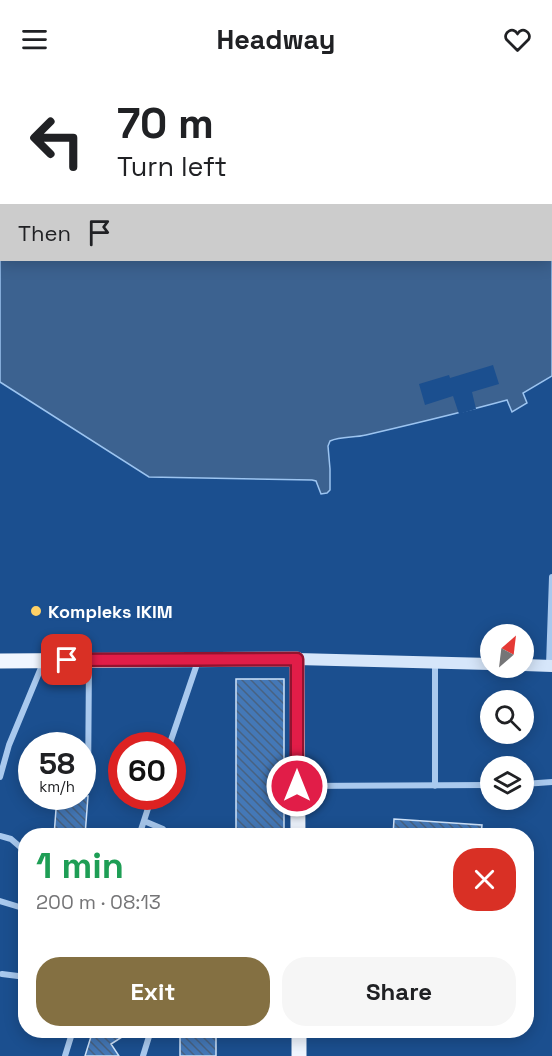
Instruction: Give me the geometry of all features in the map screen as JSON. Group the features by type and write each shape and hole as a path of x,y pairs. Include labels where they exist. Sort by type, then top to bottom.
{"main road":[{"path":"0,662 198,658 480,664"},
{"path":"297,659 298,828"},
{"path":"534,665 550,666"},
{"path":"299,1038 299,1056"}],"street":[{"path":"550,666 552,577"},
{"path":"174,732 198,658"},
{"path":"0,777 9,746 44,660"},
{"path":"88,732 89,661"},
{"path":"435,662 435,786"},
{"path":"534,783 552,782"},
{"path":"297,786 480,785"},
{"path":"142,828 148,810"},
{"path":"144,821 161,828"},
{"path":"0,836 9,837 18,845"},
{"path":"0,901 18,907"},
{"path":"2,974 18,976"},
{"path":"65,1056 71,1038"},
{"path":"143,1056 149,1038"}],"water":[{"path":"0,261 552,261 552,376 523,393 527,403 512,412 507,400 366,435 330,441 328,446 330,490 327,493 321,494 316,481 312,480 149,477 0,382"}],"pier":[{"path":"493,365 499,384 472,392 476,409 459,414 453,396 425,405 419,384 449,375 450,378"}],"building":[{"path":"236,679 284,679 284,828 236,828"},
{"path":"56,810 87,810 86,828 55,828"},
{"path":"394,819 482,825 482,828 393,828"},
{"path":"91,1038 120,1038 111,1044 119,1056 85,1056"},
{"path":"180,1038 216,1038 216,1056 180,1056"}],"place":[{"name":"Kompleks IKIM","path":"36,611"}],"route":[{"path":"67,660 297,659 297,786"}]}
